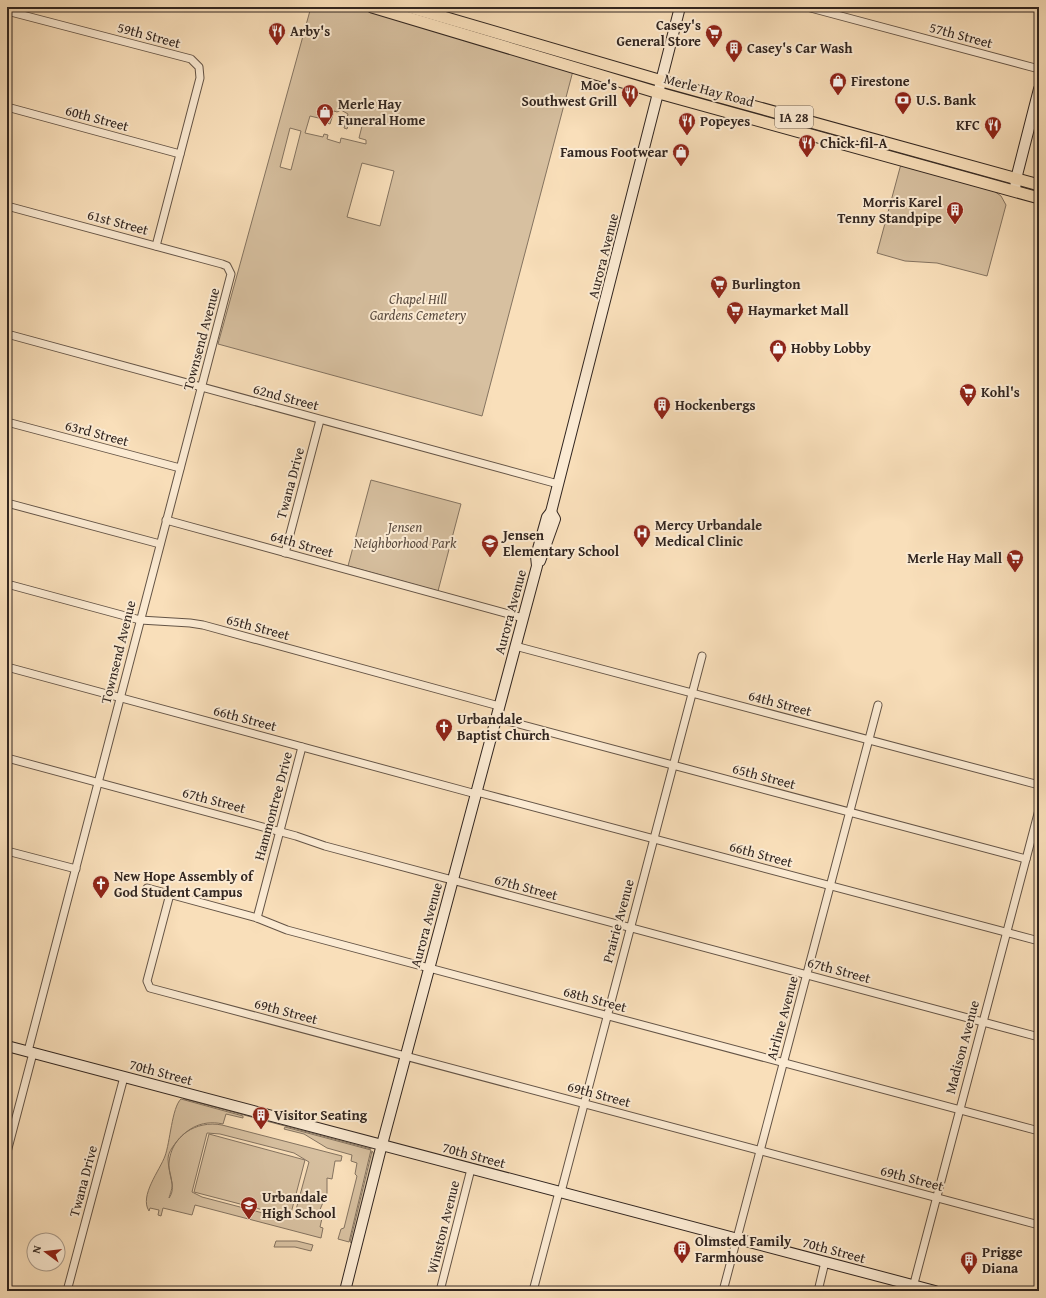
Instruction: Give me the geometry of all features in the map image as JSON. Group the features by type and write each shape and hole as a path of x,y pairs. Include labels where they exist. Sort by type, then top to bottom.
{"main road":[{"name":"Merle Hay Road","path":"372,7 659,93 1039,198"},
{"name":"Merle Hay Road","path":"409,7 662,81 1039,185"}],"street":[{"name":"Aurora Avenue","path":"345,1291 382,1145 515,646 537,566 543,558 555,519 551,512 680,7"},
{"name":"57th Street","path":"807,7 1039,69"},
{"name":"59th Street","path":"7,11 191,59 199,67 200,78 180,154"},
{"path":"1015,191 1016,179 1039,89"},
{"name":"60th Street","path":"7,107 180,154"},
{"path":"156,246 180,154"},
{"name":"61st Street","path":"7,206 222,264"},
{"name":"Townsend Avenue","path":"7,1152 9,1137 76,869 166,520 231,279 230,269 222,264"},
{"name":"62nd Street","path":"7,334 558,484"},
{"name":"Twana Drive","path":"285,553 320,420"},
{"name":"63rd Street","path":"7,422 180,468"},
{"path":"7,503 160,544"},
{"name":"64th Street","path":"166,520 523,618"},
{"name":"65th Street","path":"7,584 140,620 203,625 499,706"},
{"name":"64th Street","path":"515,646 1039,785"},
{"name":"Prairie Avenue","path":"533,1291 702,656"},
{"name":"66th Street","path":"7,667 302,747 1039,941"},
{"name":"Airline Avenue","path":"723,1291 878,705"},
{"name":"65th Street","path":"496,718 1026,859"},
{"name":"Hammontree Drive","path":"257,918 302,747"},
{"name":"67th Street","path":"7,758 99,782 453,881 1039,1037"},
{"name":"Madison Avenue","path":"913,1288 1039,810"},
{"path":"7,851 76,869"},
{"name":"68th Street","path":"146,888 257,918 287,930 1039,1131"},
{"name":"69th Street","path":"170,894 147,981 148,986 152,988 1039,1225"},
{"name":"70th Street","path":"7,1046 825,1262 913,1288 935,1291"},
{"name":"Twana Drive","path":"67,1291 124,1077"},
{"name":"Winston Avenue","path":"440,1291 471,1169"},
{"path":"818,1291 825,1262"}],"green space":[{"name":"Chapel Hill Gardens Cemetery","path":"311,7 372,7 574,67 482,416 218,344","holes":["341,110 348,114 344,128 347,129 349,123 362,126 359,138 366,140 366,144 341,138 340,143 327,139 328,135 324,134 323,137 305,133 310,116 327,120 327,123 330,124 334,111 337,112","290,128 301,131 291,170 280,167","362,163 394,171 380,226 347,217"]},
{"path":"901,164 994,191 1001,196 1006,205 987,276 937,263 905,261 877,253"},
{"name":"Jensen Neighborhood Park","path":"371,480 461,504 438,591 348,566"},
{"path":"183,1098 371,1147 371,1149 184,1099"},
{"path":"181,1099 243,1116 243,1118 226,1114 223,1124 207,1123 193,1127 181,1136 194,1128 203,1125 222,1125 342,1156 341,1161 335,1161 332,1179 327,1178 327,1193 319,1212 323,1214 320,1227 323,1228 321,1238 195,1205 192,1215 163,1208 161,1216 158,1215 159,1210 150,1208 149,1211 147,1205 148,1191 165,1156 175,1109","holes":["207,1133 220,1134 294,1153 309,1162 294,1217 278,1217 202,1197 192,1192","174,1146 171,1153 169,1169 168,1159 172,1148"]},
{"path":"285,1127 371,1150 349,1242 338,1239 341,1229 344,1228 357,1176 355,1174 357,1163 351,1161 352,1155 327,1148 304,1134 284,1129"},
{"path":"209,1134 305,1160 290,1217 194,1192"},
{"path":"372,1151 374,1154 352,1243 350,1242"},
{"path":"276,1241 297,1241 313,1245 311,1251 295,1247 274,1247"}],"place":[{"name":"Arby's","path":"277,46"},
{"name":"Casey's General Store","path":"714,48"},
{"name":"Casey's Car Wash","path":"734,63"},
{"name":"Firestone","path":"838,96"},
{"name":"Moe's Southwest Grill","path":"630,108"},
{"name":"U.S. Bank","path":"903,115"},
{"name":"Merle Hay Funeral Home","path":"325,127"},
{"name":"Popeyes","path":"687,136"},
{"name":"KFC","path":"993,140"},
{"name":"Chick-fil-A","path":"807,158"},
{"name":"Famous Footwear","path":"681,167"},
{"name":"Morris Karel Tenny Standpipe","path":"955,225"},
{"name":"Burlington","path":"719,299"},
{"name":"Haymarket Mall","path":"735,325"},
{"name":"Hobby Lobby","path":"778,363"},
{"name":"Kohl's","path":"968,407"},
{"name":"Hockenbergs","path":"662,420"},
{"name":"Mercy Urbandale Medical Clinic","path":"642,548"},
{"name":"Jensen Elementary School","path":"490,558"},
{"name":"Merle Hay Mall","path":"1015,573"},
{"name":"Urbandale Baptist Church","path":"444,742"},
{"name":"New Hope Assembly of God Student Campus","path":"101,899"},
{"name":"Visitor Seating","path":"261,1130"},
{"name":"Urbandale High School","path":"249,1220"},
{"name":"Olmsted Family Farmhouse","path":"682,1264"},
{"name":"Prigge Diana","path":"969,1275"}]}
